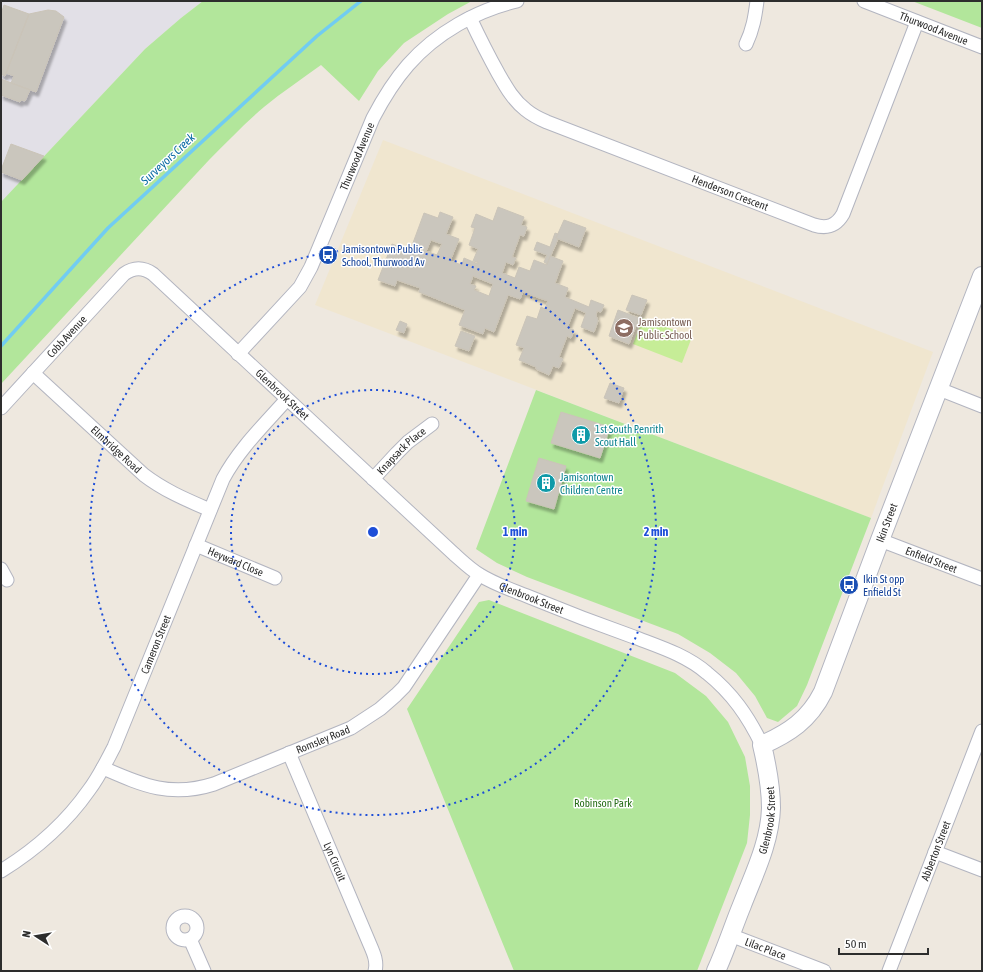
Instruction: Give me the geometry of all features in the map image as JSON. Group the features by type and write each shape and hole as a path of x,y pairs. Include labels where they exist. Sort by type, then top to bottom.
{"street":[{"name":"Thurwood Avenue","path":"238,354 295,293 304,280 311,267 372,118 384,96 409,64 437,38 470,18 517,1"},
{"path":"746,44 754,24 757,1"},
{"name":"Thurwood Avenue","path":"864,1 982,47"},
{"name":"Henderson Crescent","path":"470,18 506,87 515,100 532,114 547,122 823,227 827,227 838,221 843,214 917,22"},
{"name":"Glenbrook Street","path":"135,268 143,269 153,274 287,400 454,554 479,575 571,614 686,658 710,675 741,707 762,745 770,783 769,822 762,853 716,971"},
{"name":"Cobb Avenue","path":"1,408 124,274 135,268"},
{"name":"Ikin Street","path":"762,745 774,740 792,729 807,715 820,697 982,276"},
{"name":"Elmbridge Road","path":"33,373 144,475 168,491 210,510"},
{"path":"939,389 982,406"},
{"name":"Cameron Street","path":"1,870 35,848 58,828 93,785 116,740 223,479 246,445 287,400"},
{"name":"Knapsack Place","path":"373,479 396,453 432,424"},
{"name":"Enfield Street","path":"880,540 982,579"},
{"name":"Heyward Close","path":"196,545 275,578"},
{"name":"Romsley Road","path":"103,768 133,781 151,786 170,790 197,789 214,784 351,728 380,709 396,695 411,677 479,575"},
{"name":"Abberton Street","path":"889,971 935,852 979,750 982,732"},
{"name":"Lyn Circuit","path":"289,753 376,960 375,971"},
{"path":"935,852 982,870"},
{"name":"Lilac Place","path":"730,935 824,971"},
{"path":"190,939 204,971"}],"shaded area":[{"path":"1,1 203,1 145,49 1,202"},
{"name":"Jamisontown Public School","path":"383,140 933,352 871,518 315,305"}],"green space":[{"path":"203,1 472,1 448,14 404,43 378,71 359,101 321,65 264,107 209,160 1,384 1,202 145,49"},
{"path":"912,1 982,1 982,28"},
{"path":"643,318 692,337 682,363 633,344"},
{"path":"536,390 871,518 807,685 797,706 778,722 767,718 755,696 736,673 710,653 678,634 527,577 497,563 476,549"},
{"name":"Robinson Park","path":"489,600 675,673 706,696 728,722 745,757 750,786 750,815 747,843 697,971 514,971 407,709 479,602"}],"building":[{"path":"4,5 29,14 5,76 1,74 1,14"},
{"path":"48,10 56,11 64,17 36,92 11,83 14,76 6,73 29,14"},
{"path":"1,79 30,90 25,101 21,100 20,102 1,95"},
{"path":"11,144 44,156 22,180 1,172"},
{"path":"498,207 524,217 521,225 527,227 524,236 520,235 512,257 516,258 513,265 506,262 502,273 515,278 519,267 530,271 534,260 547,265 550,256 563,261 555,283 568,288 565,297 589,307 591,300 604,305 601,312 597,311 596,315 598,321 594,332 581,327 586,313 575,308 567,328 574,330 571,338 567,336 559,357 563,359 559,368 553,366 549,375 536,369 536,367 519,360 524,348 516,345 527,316 537,319 541,307 545,309 548,301 523,292 520,299 508,295 494,332 485,328 483,334 459,325 465,310 419,292 420,288 397,280 395,286 378,280 392,244 410,251 424,213 438,218 440,212 453,217 446,234 459,239 450,261 462,265 464,258 478,264 478,262 473,261 478,249 469,245 475,228 471,227 476,214 493,221","holes":["431,240 442,244 437,255 426,251","473,276 493,284 489,296 474,290 476,286 470,284"]},
{"path":"564,220 586,228 579,247 556,238"},
{"path":"555,233 558,234 556,238 558,239 547,264 544,262 547,255 534,250 537,242 550,247"},
{"path":"632,295 647,300 641,315 626,310"},
{"path":"618,310 639,318 629,344 609,336"},
{"path":"400,321 407,324 404,333 396,330"},
{"path":"461,331 475,336 469,351 455,346"},
{"path":"610,383 624,388 619,403 604,398"},
{"name":"1st South Penrith Scout Hall","path":"561,412 610,427 600,458 551,443"},
{"name":"Jamisontown Children Centre","path":"539,458 566,466 554,509 526,501"}],"waterway":[{"name":"Surveyors Creek","path":"1,346 108,228 317,36 361,1"}],"place":[{"name":"Jamisontown Public School, Thurwood Av","path":"328,255"},
{"name":"Jamisontown Public School","path":"624,328"},
{"name":"1st South Penrith Scout Hall","path":"581,435"},
{"name":"Jamisontown Children Centre","path":"546,483"},
{"name":"Ikin St opp Enfield St","path":"849,585"}]}
